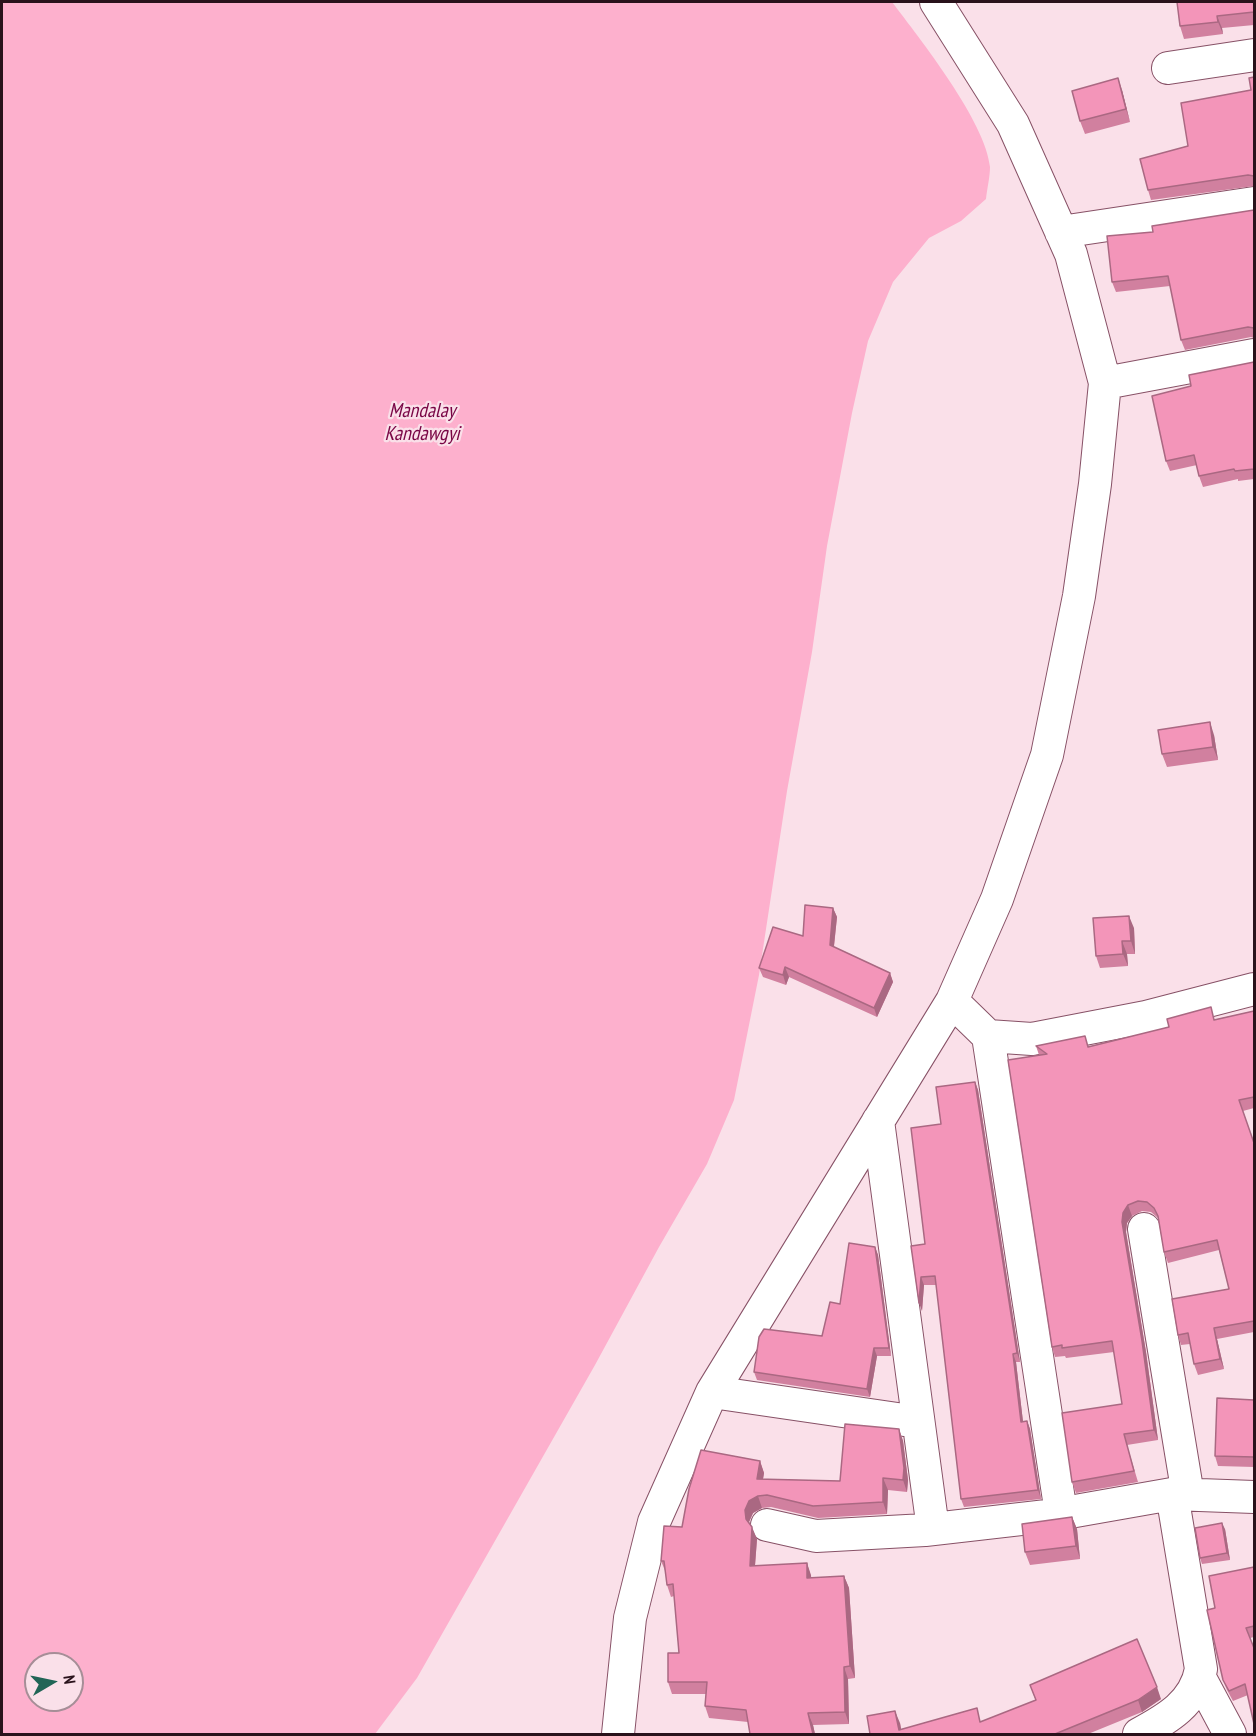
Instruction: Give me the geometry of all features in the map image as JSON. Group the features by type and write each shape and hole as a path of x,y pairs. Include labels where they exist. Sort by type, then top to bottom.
{"street":[{"path":"618,1734 630,1618 654,1522 712,1392 952,1001 997,899 1047,754 1079,596 1095,484 1104,383 1071,254 1013,124 936,2"},
{"path":"1168,68 1254,55"},
{"path":"1061,232 1254,203"},
{"path":"1104,383 1254,355"},
{"path":"988,1036 1032,1039 1146,1017 1254,989"},
{"path":"952,1001 988,1036 1061,1514"},
{"path":"878,1121 933,1529"},
{"path":"1139,1734 1161,1722 1189,1699 1200,1678 1201,1669 1144,1229"},
{"path":"712,1392 918,1422"},
{"path":"767,1525 816,1536 933,1529 1061,1514 1180,1495 1254,1497"},
{"path":"1200,1678 1230,1734"}],"water":[{"name":"Mandalay Kandawgyi","path":"2,2 892,2 965,105 986,149 990,175 986,199 961,221 929,238 893,282 868,341 827,546 759,975 734,1100 707,1164 595,1365 417,1678 375,1734 2,1734"}],"building":[{"path":"1177,2 1254,2 1254,12 1217,16 1218,22 1180,26"},
{"path":"1254,77 1254,176 1148,190 1140,159 1188,146 1181,103 1251,90 1249,78"},
{"path":"1118,78 1126,109 1080,121 1072,91"},
{"path":"1254,210 1254,328 1248,327 1181,340 1168,276 1112,282 1107,236 1153,232 1152,226"},
{"path":"1254,362 1254,469 1235,471 1234,469 1199,476 1194,455 1166,461 1152,396 1191,386 1189,375"},
{"path":"1210,722 1213,747 1162,754 1158,730"},
{"path":"805,905 833,908 830,945 890,973 874,1008 785,967 783,975 759,968 773,927 803,936"},
{"path":"1129,916 1131,941 1122,941 1123,954 1096,956 1093,918"},
{"path":"1211,1007 1214,1020 1254,1011 1254,1097 1239,1100 1254,1143 1254,1321 1214,1328 1220,1359 1194,1364 1188,1333 1178,1335 1172,1299 1229,1289 1217,1240 1164,1252 1158,1216 1154,1208 1147,1202 1138,1201 1128,1205 1123,1213 1122,1222 1154,1430 1124,1434 1134,1471 1072,1482 1062,1413 1122,1404 1112,1341 1062,1348 1062,1345 1052,1347 1008,1060 1047,1054 1036,1046 1085,1036 1088,1047 1169,1027 1167,1019"},
{"path":"975,1082 1017,1353 1013,1354 1021,1422 1027,1421 1038,1490 961,1499 935,1276 921,1277 919,1303 911,1246 925,1244 911,1128 941,1124 936,1087"},
{"path":"849,1243 875,1247 889,1348 874,1348 867,1389 754,1372 759,1337 764,1329 822,1336 830,1302 840,1304"},
{"path":"1217,1398 1254,1400 1254,1457 1215,1456"},
{"path":"845,1424 899,1429 904,1468 903,1480 883,1478 883,1502 813,1506 767,1495 758,1496 749,1501 745,1510 746,1519 752,1527 750,1566 807,1563 807,1578 844,1576 850,1666 844,1667 845,1712 808,1713 813,1734 750,1734 746,1710 705,1706 707,1682 668,1682 668,1653 679,1653 673,1584 667,1585 664,1561 661,1561 664,1526 682,1527 689,1489 701,1450 760,1461 757,1479 840,1481"},
{"path":"1072,1517 1076,1546 1025,1552 1022,1524"},
{"path":"1222,1523 1227,1553 1200,1558 1195,1528"},
{"path":"1254,1567 1254,1626 1246,1628 1254,1648 1254,1724 1245,1684 1229,1691 1223,1680 1207,1610 1215,1608 1209,1576"},
{"path":"1137,1639 1157,1687 1138,1700 1055,1734 870,1734 867,1716 895,1711 899,1730 977,1708 980,1722 1036,1700 1030,1685"}]}
